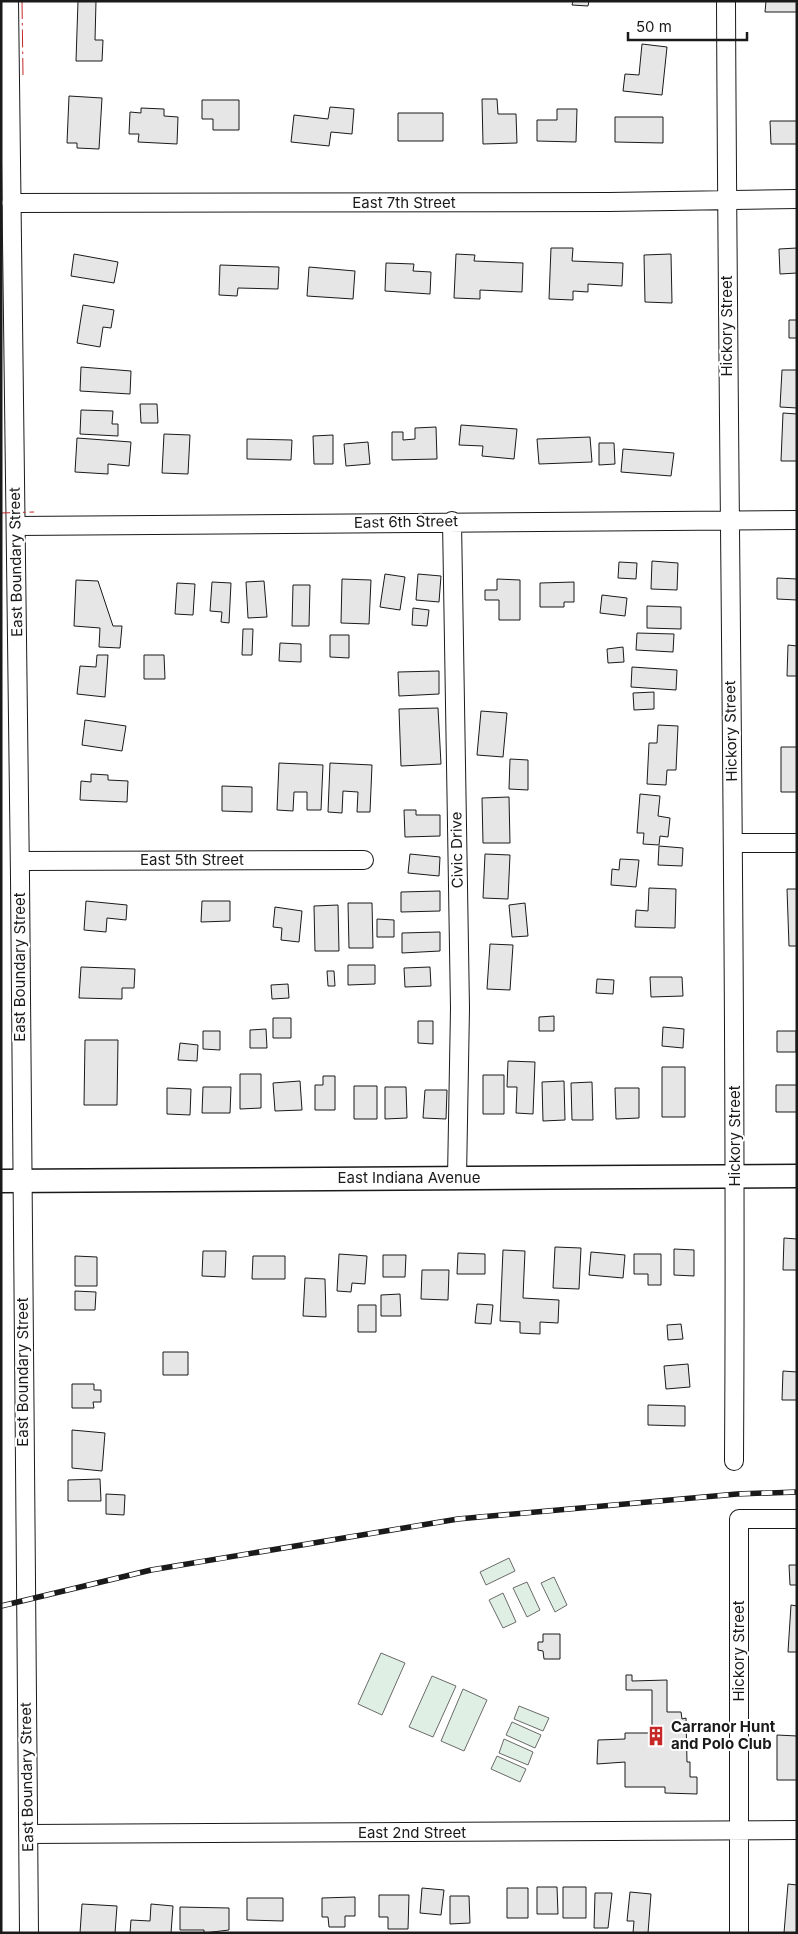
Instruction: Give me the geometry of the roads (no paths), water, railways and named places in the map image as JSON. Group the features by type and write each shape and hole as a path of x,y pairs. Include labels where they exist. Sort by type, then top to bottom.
{"main road":[{"name":"East Indiana Avenue","path":"12,1181 797,1176"}],"street":[{"name":"East Boundary Street","path":"9,1 20,861 12,1181 29,1933"},
{"name":"Hickory Street","path":"726,1 728,520 736,1176 734,1461"},
{"name":"East 7th Street","path":"11,203 609,202 797,199"},
{"name":"East 6th Street","path":"16,526 797,520"},
{"name":"Civic Drive","path":"452,522 460,1008 458,1178"},
{"path":"733,843 797,843"},
{"name":"East 5th Street","path":"20,861 364,860"},
{"name":"Hickory Street","path":"739,1933 739,1519 797,1519"},
{"name":"East 2nd Street","path":"28,1834 797,1830"}],"railway":[{"path":"1,1606 151,1570 458,1519 737,1494 797,1492"}],"place":[{"name":"Carranor Hunt and Polo Club","path":"656,1736"}]}
